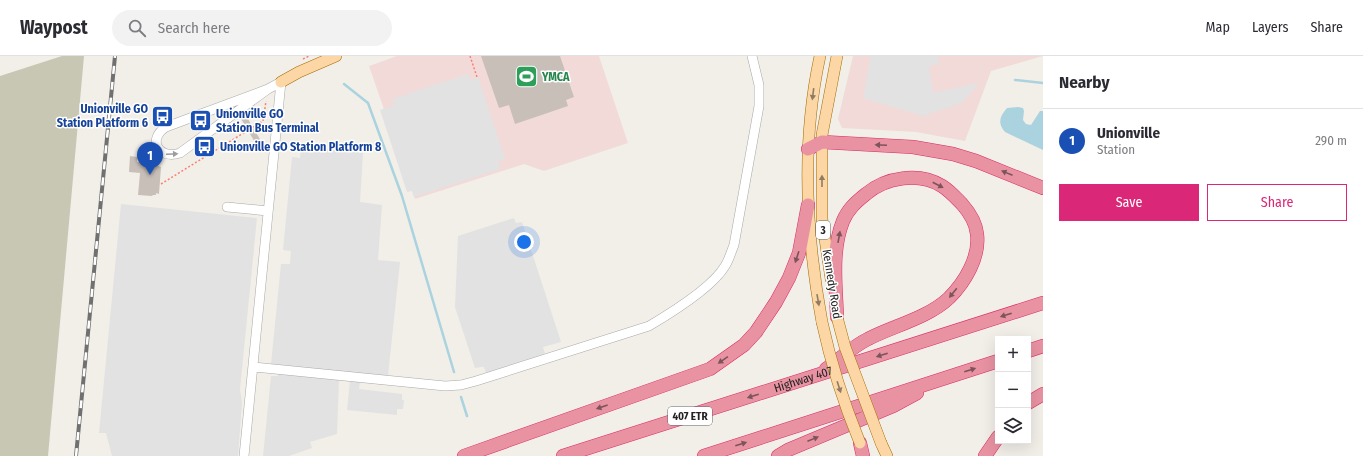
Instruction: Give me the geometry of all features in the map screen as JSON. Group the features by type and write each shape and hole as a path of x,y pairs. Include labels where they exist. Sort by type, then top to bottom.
{"highway":[{"path":"808,150 822,142 913,146 953,154 976,161 1043,188"},
{"path":"816,376 866,340 928,312 948,298 966,277 973,263 977,234 973,221 965,208 955,197 942,186 930,180 913,178 886,182 872,188 856,202 846,216 839,236 835,265 837,317"},
{"path":"464,456 710,369 744,345 756,332 776,302 789,278 799,253 808,205"},
{"name":"Highway 407","path":"563,456 1043,303"},
{"path":"1031,350 1043,346"},
{"path":"704,456 995,362"},
{"path":"778,456 788,450 893,406 941,379"},
{"path":"1031,401 1043,394"},
{"path":"985,456 995,441"}],"main road":[{"path":"281,82 336,56"},
{"name":"Kennedy Road","path":"820,56 815,81 808,150 808,205 814,283 828,352 861,450 867,456"},
{"name":"Kennedy Road","path":"837,56 822,142 822,219 837,317 845,347 887,456"}],"street":[{"path":"253,367 445,386 461,385 492,377 649,326 671,313 696,295 714,279 725,266 734,246 759,106 759,85 752,56"},
{"path":"268,89 180,153 167,155 161,152 158,147 156,142 158,135 166,128 268,89 281,82"},
{"path":"244,456 281,82"},
{"path":"226,207 268,211"}],"path":[{"path":"298,61 309,56"},
{"path":"470,56 477,77"},
{"path":"161,184 263,121 268,89"}],"shaded area":[{"path":"62,56 84,56 48,456 0,456 0,76"},
{"path":"397,56 599,56 628,143 544,171 524,164 415,199 369,66"},
{"path":"853,56 1043,56 991,71 965,141 916,132 842,128 838,119"},
{"path":"871,56 938,56 939,63 929,67 933,93 979,83 962,103 923,116 863,98"},
{"path":"468,74 470,80 478,77 505,159 498,162 500,169 414,197 412,191 407,192 380,110 394,105 392,99"},
{"path":"301,146 363,153 360,202 382,205 378,260 400,262 387,385 360,382 359,389 402,394 402,400 404,400 403,409 397,409 397,415 347,410 350,381 339,380 337,434 310,442 312,448 289,456 263,456 271,376 278,376 279,365 271,364 281,264 290,264 291,251 283,250 292,157 300,158"},
{"path":"121,204 257,218 240,389 242,403 238,456 112,456 106,433 99,433"},
{"path":"514,218 516,223 522,222 561,342 543,347 545,354 486,373 484,367 475,368 455,307 458,236"}],"water":[{"path":"1007,108 1023,108 1023,120 1026,124 1031,125 1040,111 1043,111 1043,150 1005,132 1001,126 1001,117"}],"building":[{"name":"YMCA","path":"481,56 560,56 574,97 566,100 568,106 515,124 509,105 499,108"},
{"path":"245,114 261,141 256,144 240,117"},
{"path":"130,156 137,157 137,162 156,163 156,165 161,167 159,194 156,193 156,195 152,196 138,195 140,173 129,172"}],"waterway":[{"path":"1015,80 1043,83"},
{"path":"344,84 368,103 402,196 454,372"},
{"path":"461,397 467,416"}],"railway":[{"path":"76,456 115,56"}],"place":[{"name":"YMCA","path":"527,77"},
{"name":"Unionville GO Station Platform 6","path":"163,116"},
{"name":"Unionville GO Station Bus Terminal","path":"201,121"},
{"name":"Unionville GO Station Platform 8","path":"205,147"},
{"name":"Unionville","path":"150,175"}]}
